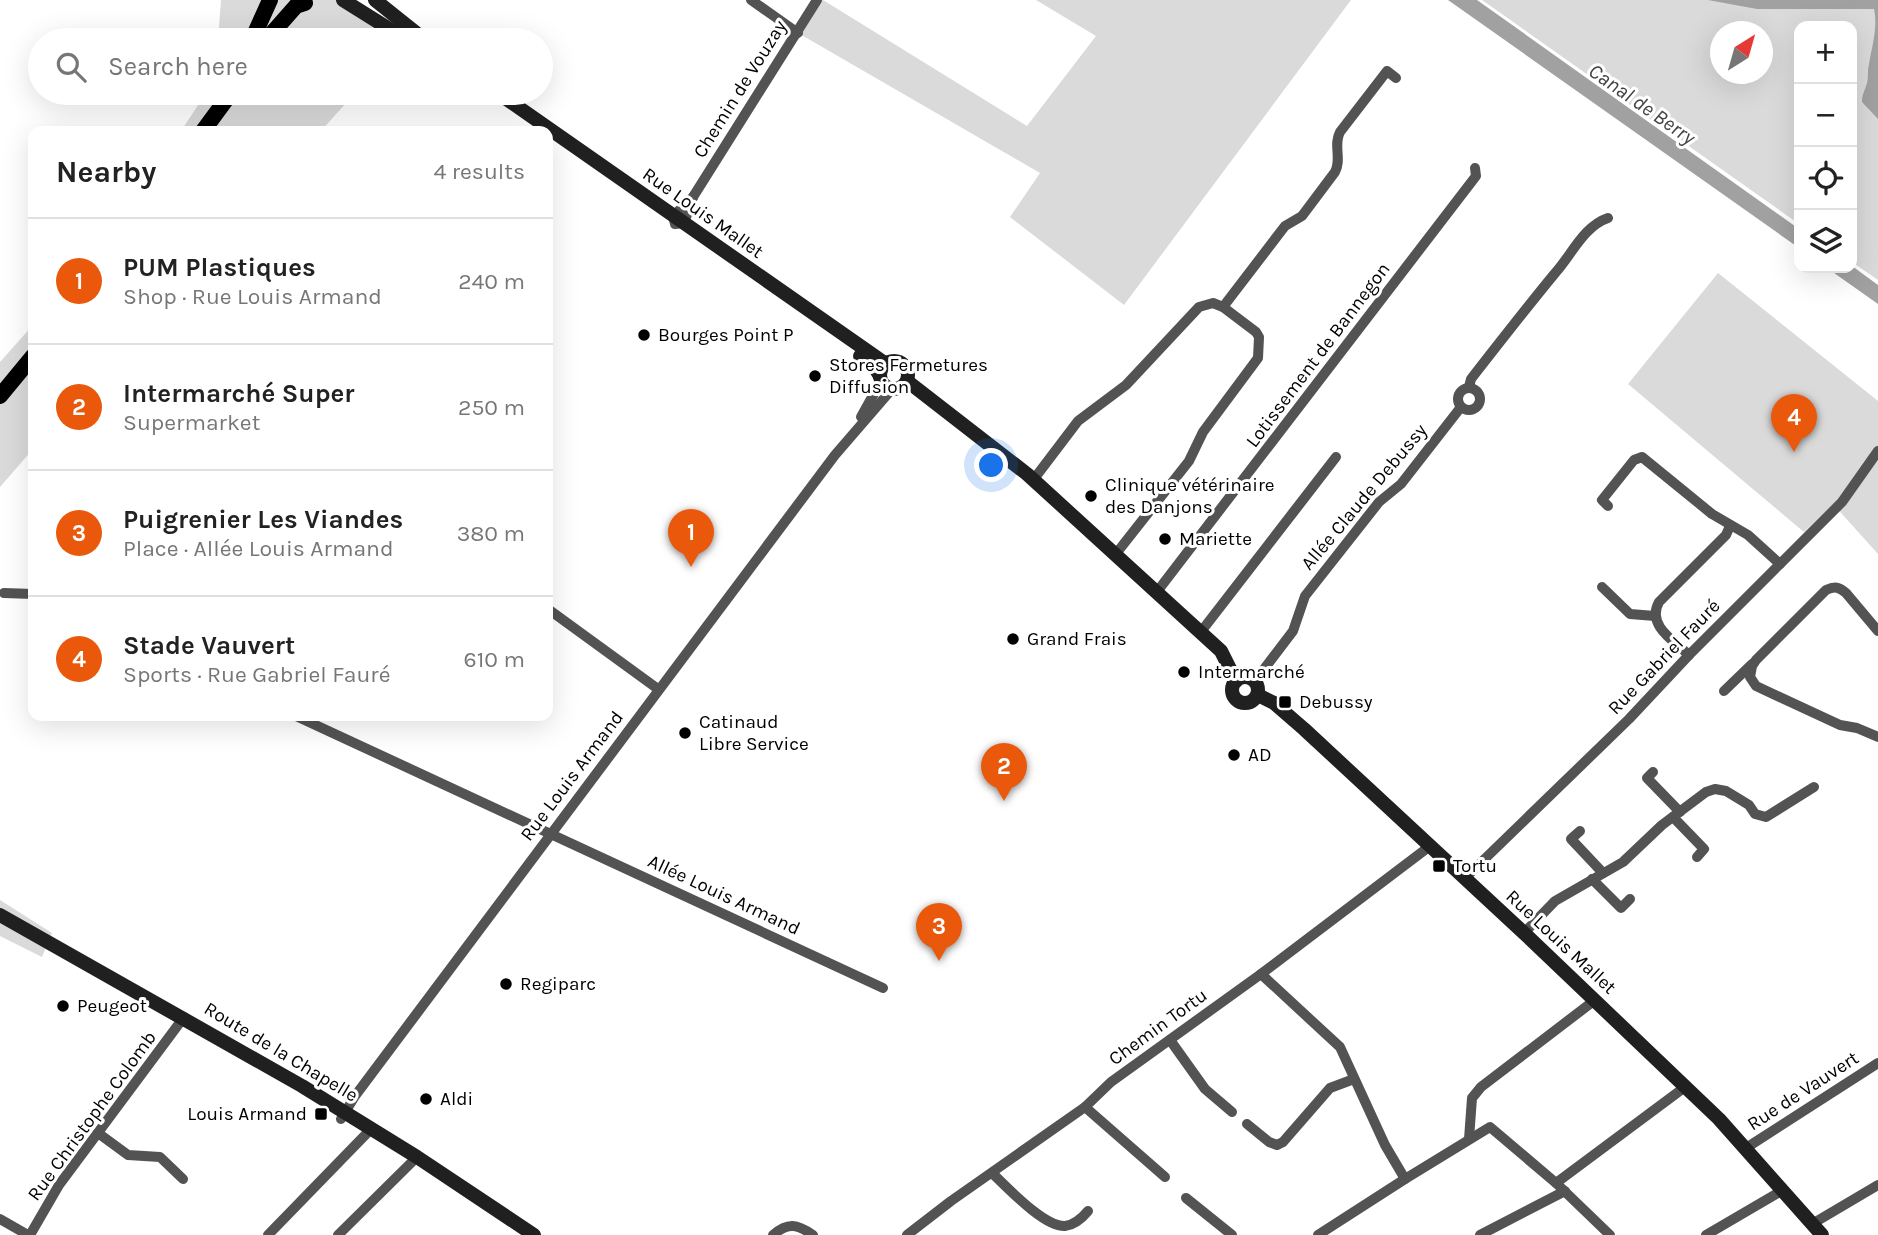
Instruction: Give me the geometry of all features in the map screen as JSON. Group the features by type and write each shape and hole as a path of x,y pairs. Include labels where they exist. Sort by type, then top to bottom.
{"main road":[{"path":"257,28 270,0"},
{"path":"343,0 388,28"},
{"path":"375,0 410,28"},
{"path":"277,28 296,6 305,1"},
{"path":"204,126 215,105"},
{"path":"205,126 222,105"},
{"path":"504,105 535,126"},
{"name":"Rue Louis Mallet","path":"515,105 544,126"},
{"name":"Rue Louis Mallet","path":"553,132 847,345 885,378 895,361 904,364 908,381 1034,479 1221,652 1236,681 1232,691 1239,703 1250,703 1256,688 1297,723 1524,933 1685,1087 1746,1148 1817,1230"},
{"name":"Rue Louis Mallet","path":"553,138 677,221"},
{"path":"0,396 28,362"},
{"path":"885,378 901,388 908,381"},
{"path":"1236,681 1245,677 1256,688"},
{"name":"Route de la Chapelle","path":"0,915 369,1131 534,1235"},
{"name":"Route de la Chapelle","path":"0,921 182,1021"},
{"name":"Route de la Chapelle","path":"415,1161 481,1211 523,1235"}],"street":[{"path":"751,0 797,33"},
{"name":"Chemin de Vouzay","path":"677,221 817,0"},
{"path":"1223,307 1285,226 1302,216 1335,172 1338,161 1337,137 1348,122 1387,71 1396,78"},
{"name":"Lotissement de Bannegon","path":"1156,593 1468,187 1476,176 1475,168"},
{"name":"Allée Claude Debussy","path":"1469,387 1472,379 1538,292 1589,230 1598,221 1608,218"},
{"path":"1034,479 1078,421 1126,385 1199,307 1213,303 1223,307 1256,332 1259,337 1258,358 1203,432 1189,461 1115,555"},
{"name":"Rue Louis Armand","path":"343,1116 362,1086 835,456 885,378"},
{"name":"Allée Claude Debussy","path":"1469,387 1477,391 1480,401 1474,409 1466,410 1461,407 1458,395 1462,389 1469,387"},
{"name":"Allée Claude Debussy","path":"1256,688 1293,631 1305,596 1378,502 1401,484 1461,407"},
{"name":"Rue Gabriel Fauré","path":"1465,878 1623,724 1842,502 1878,451"},
{"path":"1200,633 1336,457"},
{"path":"1608,506 1602,500 1634,460 1642,457 1712,514 1748,535 1780,564"},
{"path":"1689,655 1658,626 1655,615 1659,602 1726,535 1730,526"},
{"path":"1602,587 1630,614 1655,615"},
{"path":"1724,691 1826,590 1841,588 1878,631"},
{"path":"4,593 28,594"},
{"path":"553,613 659,689"},
{"path":"1756,660 1750,677 1756,685 1840,725 1857,728 1878,737"},
{"name":"Allée Louis Armand","path":"307,721 883,988"},
{"path":"1653,772 1647,778 1704,849 1697,857"},
{"path":"1524,933 1555,901 1623,862 1706,792 1717,789 1728,792 1749,806 1755,814 1766,817 1814,787"},
{"path":"1580,831 1571,839 1603,873"},
{"name":"Chemin Tortu","path":"907,1235 1085,1107 1111,1082 1261,974 1430,846"},
{"path":"1592,880 1621,908 1630,899"},
{"path":"1261,974 1339,1047 1385,1145 1405,1179"},
{"path":"1469,1139 1472,1098 1481,1087 1595,1000"},
{"name":"Rue Christophe Colomb","path":"29,1235 59,1185 182,1021"},
{"path":"1170,1040 1205,1089 1232,1112"},
{"name":"Rue de Vauvert","path":"1746,1148 1878,1063"},
{"path":"1247,1124 1269,1142 1277,1145 1283,1142 1330,1088 1353,1079"},
{"path":"1556,1183 1685,1087"},
{"path":"1085,1107 1165,1177"},
{"path":"1318,1235 1490,1127 1565,1191 1610,1235"},
{"path":"268,1235 369,1131"},
{"path":"98,1133 128,1155 160,1157 183,1179"},
{"path":"338,1235 415,1161"},
{"path":"992,1173 1046,1220 1065,1226 1081,1219 1088,1211"},
{"path":"1817,1230 1878,1185"},
{"path":"1706,1235 1783,1190"},
{"path":"1480,1235 1565,1191"},
{"path":"1186,1198 1233,1235"},
{"path":"0,1219 29,1235"},
{"path":"773,1235 786,1226 798,1225 813,1235"}],"shaded area":[{"path":"221,0 343,0 384,28 219,28"},
{"path":"817,0 823,0 1027,126 1096,36 1036,0 1351,0 1124,305 1010,217 1040,173 798,33"},
{"path":"1448,0 1477,0 1794,225 1794,244"},
{"path":"1482,0 1878,0 1878,280 1857,265 1857,21 1794,21 1794,220"},
{"path":"1708,0 1878,0 1878,119 1862,102 1874,36 1874,9 1757,9"},
{"path":"198,105 344,105 325,126 184,126"},
{"path":"1857,270 1878,285 1878,304 1834,273 1857,273"},
{"path":"1718,273 1878,401 1878,554 1833,504 1804,532 1628,384"},
{"path":"28,331 28,455 0,487 0,362"},
{"path":"0,900 52,933 42,957 0,936"}],"place":[{"name":"Bourges Point P","path":"644,335"},
{"name":"Stores Fermetures Diffusion","path":"815,376"},
{"name":"Stade Vauvert","path":"1794,452"},
{"name":"Clinique vétérinaire des Danjons","path":"1091,496"},
{"name":"Mariette","path":"1165,539"},
{"name":"PUM Plastiques","path":"691,567"},
{"name":"Grand Frais","path":"1013,639"},
{"name":"Intermarché","path":"1184,672"},
{"name":"Debussy","path":"1285,702"},
{"name":"Catinaud Libre Service","path":"685,733"},
{"name":"AD","path":"1234,755"},
{"name":"Intermarché Super","path":"1004,801"},
{"name":"Tortu","path":"1439,866"},
{"name":"Puigrenier Les Viandes","path":"939,961"},
{"name":"Regiparc","path":"506,984"},
{"name":"Peugeot","path":"63,1006"},
{"name":"Aldi","path":"426,1099"},
{"name":"Louis Armand","path":"321,1114"}],"water label":[{"name":"Canal de Berry","path":"1642,104"}]}
